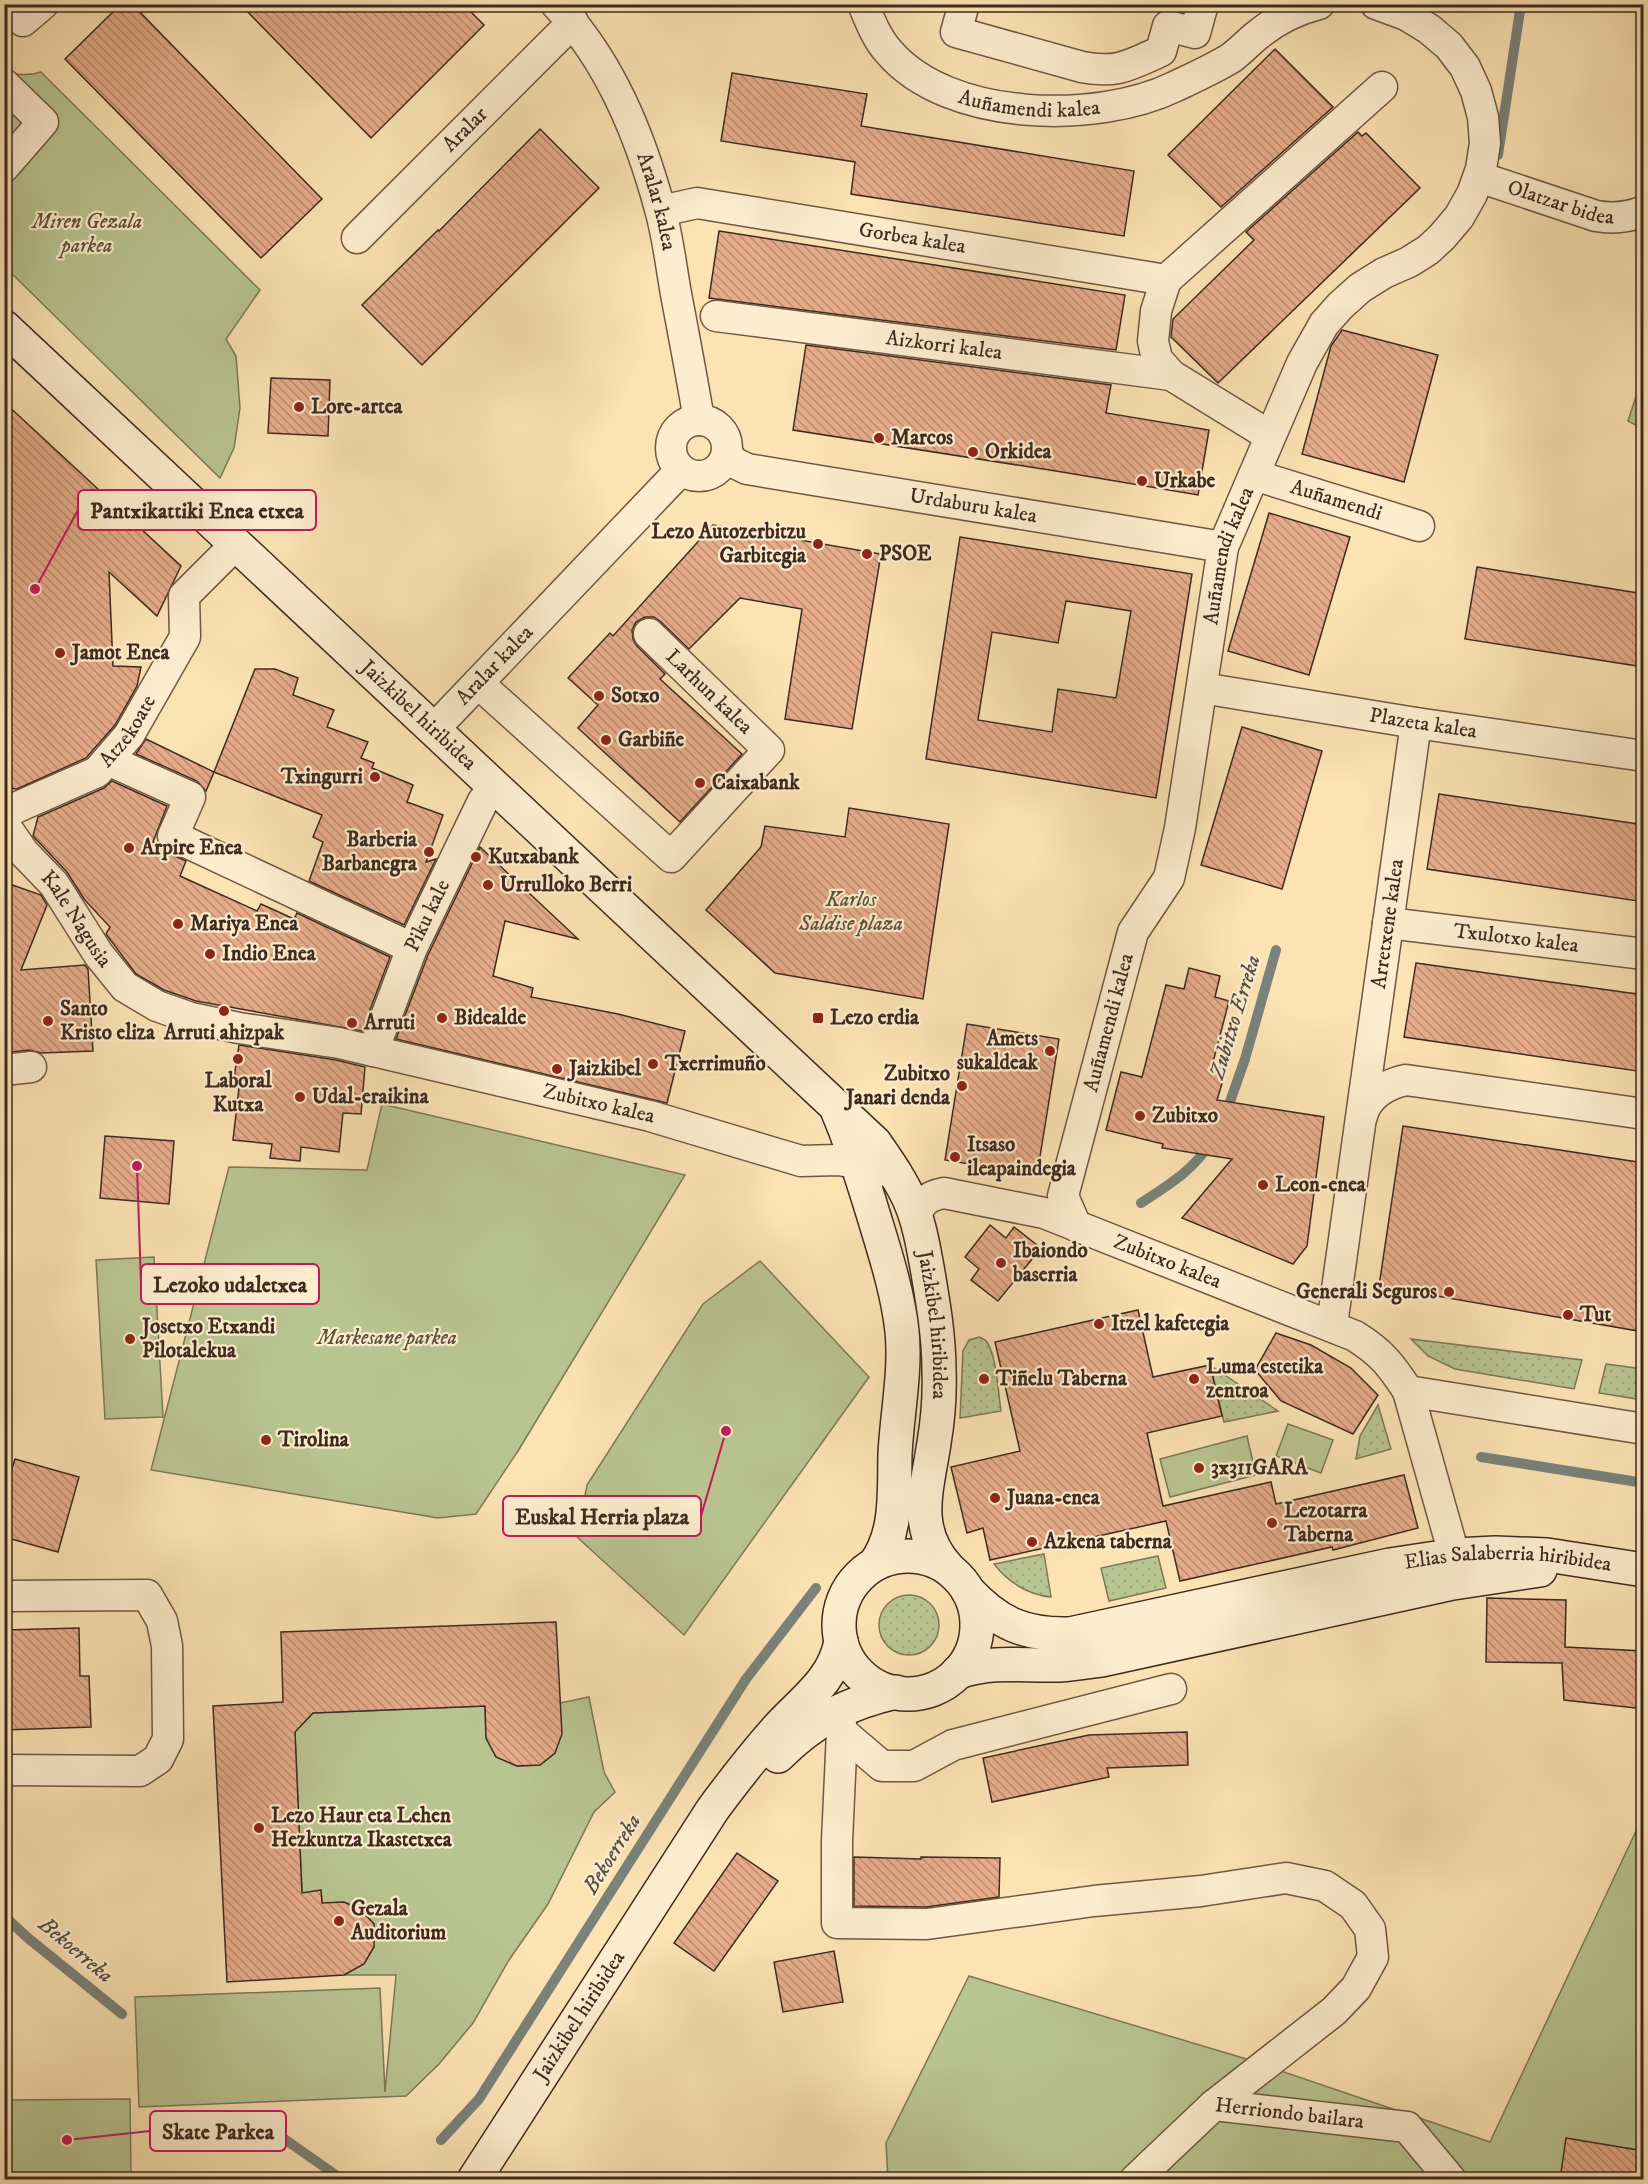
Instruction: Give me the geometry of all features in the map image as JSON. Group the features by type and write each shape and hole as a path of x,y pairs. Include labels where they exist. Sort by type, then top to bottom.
{"main road":[{"name":"Jaizkibel hiribidea","path":"4,327 875,1143 895,1171 911,1203 919,1229 938,1335 939,1368 938,1420 927,1479 925,1527 937,1557 958,1579"},
{"name":"Jaizkibel hiribidea","path":"833,1102 857,1163 887,1262 898,1310 902,1342 903,1375 896,1439 893,1519 887,1543 875,1564"},
{"name":"Elias Salaberria hiribidea","path":"958,1579 985,1608 1005,1622 1026,1631 1050,1635 1070,1634 1390,1565 1456,1555 1495,1553 1547,1555 1599,1563"},
{"path":"910,1556 934,1561 958,1579 976,1616 976,1642 969,1658 958,1672 945,1683 930,1690 913,1693 896,1692 877,1686 861,1675 849,1659 841,1641 839,1623 842,1605 849,1589 861,1575 886,1559 910,1556"},
{"path":"1599,1563 1644,1570"},
{"name":"Elias Salaberria hiribidea","path":"958,1672 999,1663 1060,1665 1102,1660 1453,1583 1599,1563"},
{"name":"Jaizkibel hiribidea","path":"476,2178 713,1809 782,1723 829,1675 839,1653 841,1641"},
{"path":"841,1721 868,1699 896,1692"},
{"name":"Jaizkibel hiribidea","path":"682,1857 741,1792 808,1729 841,1721"}],"street":[{"name":"Auñamendi kalea","path":"863,4 873,29 888,52 902,65 935,87 979,104 1050,111 1112,106 1142,99 1172,88 1232,57 1278,20 1303,8 1319,4"},
{"path":"964,4 956,32 1104,71 1128,66 1161,51 1168,26 1195,33 1203,4"},
{"name":"Auñamendi kalea","path":"1076,1226 1064,1196 1133,932 1169,878 1180,828 1223,548 1302,363 1324,324 1360,288 1384,273 1409,262 1428,250 1442,237 1459,217 1479,177 1485,143 1483,117 1476,91 1465,68 1449,46 1429,28 1406,15 1376,4"},
{"name":"Aralar kalea","path":"565,13 607,73 621,98 640,147 661,211 699,420"},
{"name":"Aralar","path":"357,237 565,13"},
{"path":"4,84 43,122 4,167"},
{"path":"1270,436 1171,375 1157,359 1153,341 1156,311 1166,280 1382,87"},
{"name":"Olatzar bidea","path":"1479,177 1610,219 1644,211"},
{"name":"Gorbea kalea","path":"661,211 696,203 1166,280"},
{"name":"Aizkorri kalea","path":"716,316 1171,375"},
{"path":"689,421 708,421 721,430 726,438 727,455 717,471 708,475 689,475 674,463 671,443 674,434 689,421"},
{"name":"Urdaburu kalea","path":"727,455 735,463 747,469 1223,548"},
{"name":"Aralar kalea","path":"434,729 681,470"},
{"name":"Auñamendi","path":"1254,476 1419,526"},
{"name":"Atzekoate","path":"7,828 98,772 129,735 185,637 184,596 236,544"},
{"name":"Larhun kalea","path":"478,683 671,857 769,750 648,634"},
{"name":"Plazeta kalea","path":"1202,688 1416,723 1644,756"},
{"name":"Arretxene kalea","path":"1332,1325 1416,723"},
{"path":"108,760 190,797 173,836 412,948"},
{"name":"Piku kale","path":"373,1051 412,948 483,801 496,787"},
{"name":"Kale Nagusia","path":"7,828 24,853 54,884 99,955 125,987"},
{"name":"Txulotxo kalea","path":"1388,923 1644,954"},
{"name":"Zubitxo kalea","path":"125,987 157,1006 190,1017 239,1028 339,1043 650,1116 801,1161 838,1160 857,1163 875,1172 888,1186 901,1214 919,1229"},
{"name":"Arretxene kalea","path":"1360,1125 1363,1111 1372,1098 1383,1088 1406,1080 1644,1114"},
{"name":"Zubitxo kalea","path":"919,1229 918,1210 924,1201 933,1195 944,1193 1044,1213 1355,1336 1377,1350 1408,1391 1445,1527 1456,1555"},
{"path":"1408,1391 1644,1429"},
{"path":"1456,1555 1476,1569 1499,1575"},
{"path":"4,1596 147,1595 162,1621 167,1646 168,1739 158,1759 140,1771 4,1770"},
{"path":"841,1721 882,1766 914,1766 953,1745 1171,1689"},
{"path":"841,1721 837,1923 927,1924 1094,1901 1201,1891 1286,1878 1325,1886 1353,1905 1370,1929 1373,1957 1356,1988 1334,2011 1214,2105"},
{"name":"Herriondo bailara","path":"1135,2180 1214,2105 1407,2127 1451,2180"}],"green space":[{"path":"1141,5 1186,5 1183,16"},
{"name":"Miren Gezala parkea","path":"4,71 23,74 41,72 260,290 226,339 236,356 240,408 234,448 220,478 5,267"},
{"path":"1643,375 1643,429 1628,421"},
{"name":"Markesane parkea","path":"382,1104 685,1175 518,1451 476,1514 438,1518 151,1470 229,1167 367,1170"},
{"name":"Josetxo Etxandi Pilotalekua","path":"154,1257 163,1417 105,1419 96,1260"},
{"path":"760,1261 869,1377 684,1635 577,1537 587,1485 703,1304"},
{"path":"979,1337 987,1342 993,1357 1001,1411 960,1418 963,1351 969,1340"},
{"path":"1411,1339 1582,1360 1574,1389 1455,1369 1428,1356"},
{"path":"1606,1364 1643,1369 1643,1400 1599,1393"},
{"path":"1210,1365 1278,1411 1224,1422"},
{"path":"1378,1405 1391,1449 1356,1459 1360,1436"},
{"path":"1288,1424 1333,1440 1321,1473 1276,1456"},
{"path":"1247,1436 1256,1475 1170,1497 1160,1459"},
{"path":"1044,1554 1051,1597 1034,1594 1019,1586 994,1564"},
{"path":"1158,1556 1166,1588 1109,1601 1101,1568"},
{"path":"903,1595 915,1595 926,1600 934,1608 939,1625 937,1637 926,1650 915,1655 903,1655 892,1650 884,1642 879,1631 879,1619 884,1608 892,1600"},
{"path":"589,1697 604,1772 615,1792 594,1812 548,1904 509,1960 473,2023 439,2064 406,2096 139,2107 135,1997 380,1988 385,2092 396,1975 344,1975 369,1956 373,1943 374,1924 351,1905 322,1903 321,1890 302,1893 295,1732 313,1713 485,1706 486,1738 496,1757 517,1766 540,1765 555,1753 560,1703"},
{"path":"1636,1831 1643,1832 1643,2179 888,2179 886,2143 969,1976 1243,2058 1490,2142"},
{"path":"130,2099 131,2179 5,2179 5,2100"}],"building":[{"path":"121,4 132,4 322,199 261,258 65,59"},
{"path":"240,4 463,4 484,25 371,138"},
{"path":"1275,49 1333,107 1221,207 1168,155"},
{"path":"732,73 867,94 861,126 1134,171 1124,236 851,194 855,162 721,141"},
{"path":"540,129 599,188 422,365 362,305"},
{"path":"1358,132 1362,136 1366,133 1420,188 1218,383 1171,337 1173,319 1254,240 1246,232"},
{"path":"719,231 1125,295 1116,350 709,298"},
{"path":"1342,330 1438,355 1404,482 1302,454 1331,346"},
{"path":"806,345 1111,385 1106,413 1209,430 1198,495 793,430"},
{"name":"Lore-artea","path":"271,378 330,380 328,436 268,433"},
{"path":"4,402 181,566 157,616 109,572 113,666 141,667 137,686 115,725 86,758 17,789 8,788 9,676 4,635"},
{"path":"1269,513 1350,537 1309,675 1228,651"},
{"path":"713,525 881,554 852,729 785,719 802,609 740,598 689,649 654,617 645,617 636,622 632,630 633,639 665,674 660,679 742,754 680,822 578,728 598,705 568,678 610,633 613,636"},
{"path":"960,537 1192,574 1156,798 926,759","holes":["1066,601 1131,611 1116,698 1058,689 1052,732 978,720 992,632 1058,643"]},
{"path":"1477,567 1644,594 1644,667 1465,639"},
{"path":"255,669 275,669 298,678 293,695 334,710 327,727 368,742 361,758 374,763 372,768 413,785 407,802 443,815 426,862 436,859 404,925 309,881 323,842 313,837 322,815 214,772"},
{"path":"1242,727 1322,751 1282,889 1201,865"},
{"path":"146,739 214,772 206,791 197,781 136,754"},
{"path":"112,781 167,806 153,842 166,852 186,861 180,876 257,911 261,904 294,919 297,913 390,957 362,1031 196,1001 164,990 136,974 106,934 110,927 84,899 67,872 33,836 38,817 104,788"},
{"path":"1439,794 1644,825 1644,902 1427,869"},
{"name":"Karlos Saldise plaza","path":"849,808 949,824 923,999 775,973 706,910 761,847 765,826 845,837"},
{"path":"480,847 578,939 505,921 493,976 533,988 531,997 618,1014 685,1031 667,1103 396,1039 428,955"},
{"name":"Santo Kristo eliza","path":"4,882 41,895 47,905 21,970 85,965 88,969 93,1051 41,1053 29,1050 4,1053"},
{"path":"1416,963 1644,995 1644,1072 1404,1037"},
{"path":"1189,968 1220,976 1215,997 1229,1001 1212,1066 1226,1070 1217,1100 1324,1117 1307,1246 1293,1264 1182,1218 1232,1159 1162,1148 1163,1144 1106,1130 1121,1072 1142,1077 1166,985 1184,989"},
{"path":"967,1024 1059,1039 1037,1175 945,1160"},
{"path":"239,1045 336,1060 365,1067 361,1114 343,1113 339,1152 301,1147 300,1161 270,1158 272,1144 233,1140 240,1079 234,1078"},
{"path":"1403,1126 1644,1163 1644,1332 1379,1286"},
{"path":"105,1136 174,1141 169,1204 100,1198"},
{"name":"Ibaiondo baserria","path":"990,1225 1006,1238 1014,1227 1037,1245 1029,1254 1033,1258 998,1301 971,1280 979,1269 965,1257"},
{"path":"1138,1310 1153,1377 1210,1365 1222,1416 1147,1433 1163,1506 1271,1482 1276,1504 1404,1475 1418,1528 1333,1550 1332,1547 1180,1581 1166,1521 990,1560 983,1528 967,1533 951,1467 1020,1451 995,1342"},
{"path":"1276,1333 1311,1345 1351,1368 1378,1395 1353,1434 1281,1401 1255,1370"},
{"path":"15,1459 79,1477 58,1552 4,1537 4,1494"},
{"path":"1487,1598 1566,1600 1565,1647 1644,1651 1644,1709 1564,1700 1562,1663 1486,1662"},
{"name":"Lezo Haur eta Lehen Hezkuntza Ikastetxea","path":"556,1622 562,1734 555,1753 540,1765 517,1766 496,1757 486,1738 485,1706 313,1713 295,1732 302,1893 321,1890 322,1903 344,1902 360,1909 374,1924 374,1947 364,1964 344,1975 227,1982 213,1706 283,1702 281,1632"},
{"path":"79,1628 80,1676 89,1676 91,1727 4,1730 4,1630"},
{"path":"1187,1732 1188,1765 1107,1768 1109,1777 992,1802 983,1758 1089,1735"},
{"path":"737,1853 778,1881 714,1971 674,1943"},
{"path":"854,1857 1000,1858 999,1897 926,1907 854,1906"},
{"path":"834,1951 843,2002 783,2012 774,1962"},
{"path":"1566,2138 1644,2151 1644,2180 1560,2180"}],"waterway":[{"name":"Zubitxo Erreka","path":"1498,155 1521,4"},
{"name":"Zubitxo Erreka","path":"1226,1113 1245,1059 1276,950"},
{"name":"Zubitxo Erreka","path":"1141,1203 1188,1169 1204,1153 1210,1143"},
{"name":"Zubitxo Erreka","path":"1481,1457 1644,1483"},
{"name":"Bekoerreka","path":"441,2140 479,2099 746,1679 816,1588"},
{"name":"Bekoerreka","path":"4,1916 122,2014"},
{"name":"Bekoerreka","path":"263,2124 343,2180"}],"place":[{"name":"Lore-artea","path":"299,407"},
{"name":"Marcos","path":"879,438"},
{"name":"Orkidea","path":"973,452"},
{"name":"Urkabe","path":"1142,481"},
{"name":"Lezo Autozerbitzu Garbitegia","path":"818,544"},
{"name":"PSOE","path":"867,554"},
{"name":"Pantxikattiki Enea etxea","path":"35,589"},
{"name":"Jamot Enea","path":"60,653"},
{"name":"Sotxo","path":"599,696"},
{"name":"Garbiñe","path":"606,740"},
{"name":"Txingurri","path":"375,777"},
{"name":"Caixabank","path":"700,783"},
{"name":"Arpire Enea","path":"129,848"},
{"name":"Barberia Barbanegra","path":"429,852"},
{"name":"Kutxabank","path":"476,857"},
{"name":"Urrulloko Berri","path":"488,885"},
{"name":"Mariya Enea","path":"178,924"},
{"name":"Indio Enea","path":"210,954"},
{"name":"Arruti ahizpak","path":"224,1011"},
{"name":"Bidealde","path":"442,1018"},
{"name":"Lezo erdia","path":"818,1018"},
{"name":"Santo Kristo eliza","path":"48,1021"},
{"name":"Arruti","path":"352,1023"},
{"name":"Amets sukaldeak","path":"1050,1051"},
{"name":"Laboral Kutxa","path":"238,1059"},
{"name":"Txerrimuño","path":"653,1064"},
{"name":"Jaizkibel","path":"557,1069"},
{"name":"Zubitxo Janari denda","path":"962,1086"},
{"name":"Udal-eraikina","path":"300,1097"},
{"name":"Zubitxo","path":"1140,1116"},
{"name":"Itsaso ileapaindegia","path":"955,1157"},
{"name":"Lezoko udaletxea","path":"137,1166"},
{"name":"Leon-enea","path":"1263,1185"},
{"name":"Ibaiondo baserria","path":"1001,1263"},
{"name":"Generali Seguros","path":"1449,1292"},
{"name":"Tut","path":"1568,1315"},
{"name":"Itzel kafetegia","path":"1099,1324"},
{"name":"Josetxo Etxandi Pilotalekua","path":"130,1339"},
{"name":"Tiñelu Taberna","path":"984,1379"},
{"name":"Luma estetika zentroa","path":"1194,1379"},
{"name":"Euskal Herria plaza","path":"726,1431"},
{"name":"Tirolina","path":"266,1440"},
{"name":"3x311GARA","path":"1199,1468"},
{"name":"Juana-enea","path":"995,1498"},
{"name":"Lezotarra Taberna","path":"1272,1523"},
{"name":"Azkena taberna","path":"1032,1542"},
{"name":"Lezo Haur eta Lehen Hezkuntza Ikastetxea","path":"259,1828"},
{"name":"Gezala Auditorium","path":"339,1921"},
{"name":"Skate Parkea","path":"67,2140"}]}
